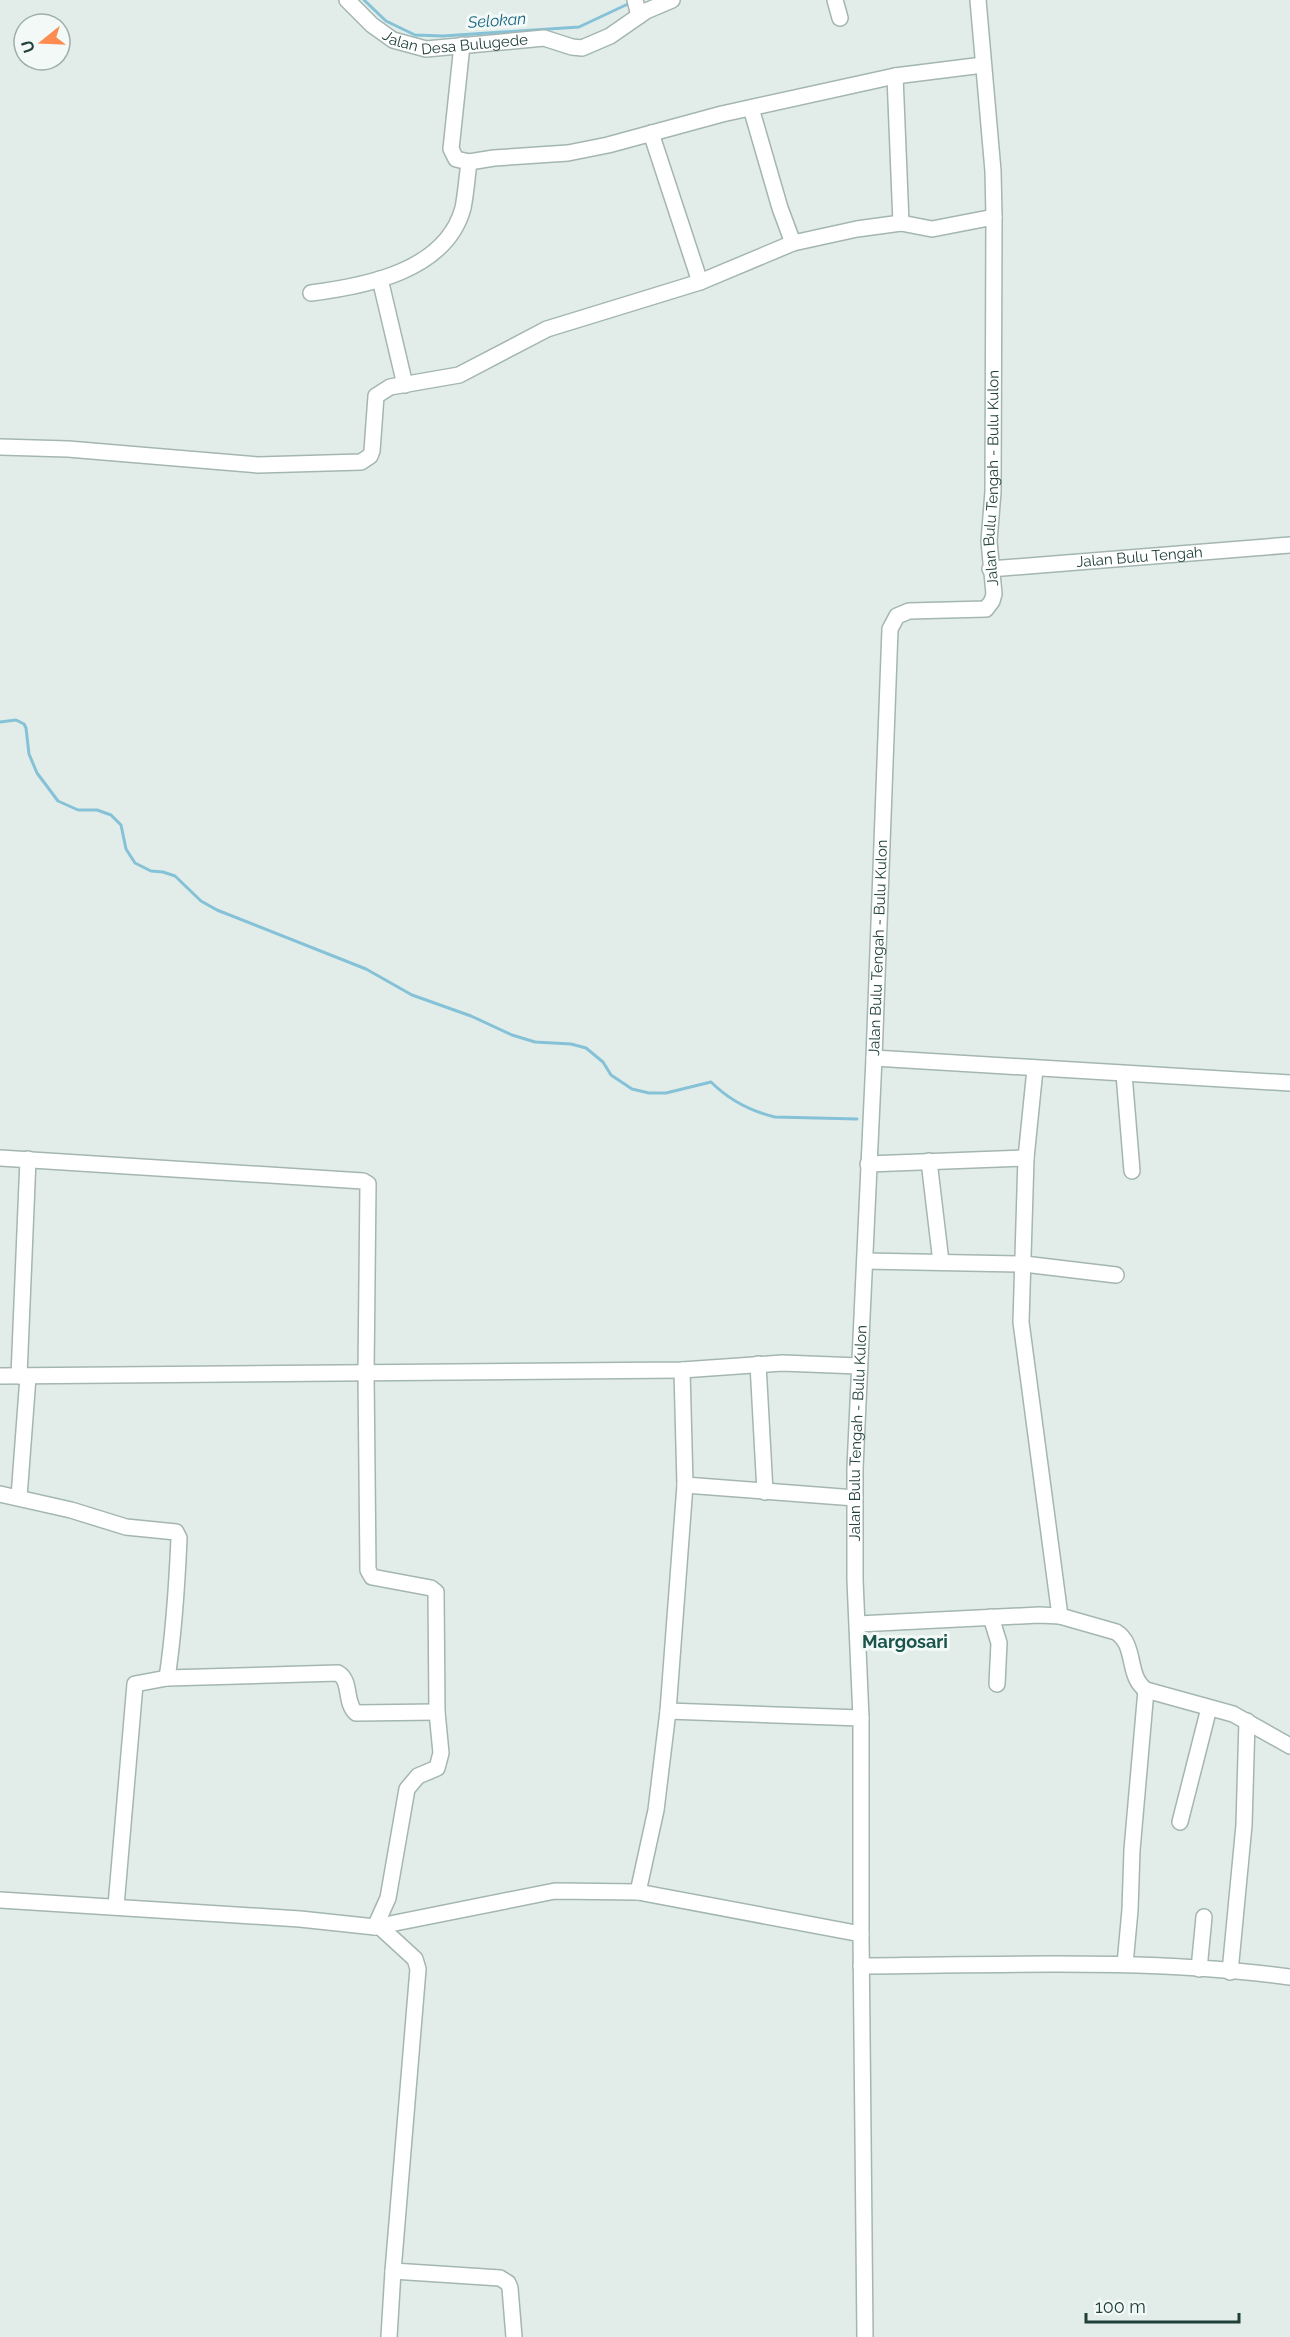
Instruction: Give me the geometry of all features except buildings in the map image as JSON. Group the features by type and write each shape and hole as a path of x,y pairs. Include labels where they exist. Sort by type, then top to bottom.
{"street":[{"name":"Jalan Desa Bulugede","path":"347,0 372,25 393,39 426,49 544,38 582,48 610,36 637,9 672,0"},
{"path":"835,0 840,18"},
{"name":"Jalan Bulu Tengah - Bulu Kulon","path":"865,2337 861,1718 855,1580 855,1498 890,629 897,616 909,611 986,609 994,594 990,569 993,171 978,0"},
{"path":"462,45 451,149 456,159 469,162 568,153 651,134 698,120 895,76 983,65"},
{"path":"895,76 901,223"},
{"path":"751,108 780,208 793,243"},
{"path":"651,134 700,282"},
{"path":"311,293 380,279 428,257 457,223 463,208 469,162"},
{"path":"0,447 68,449 258,465 361,462 370,456 372,451 376,396 384,390 459,375 554,327 700,282 793,243 857,229 901,223 932,229 994,217"},
{"path":"380,279 405,385"},
{"name":"Jalan Bulu Tengah","path":"990,569 1290,545"},
{"path":"874,1058 1290,1083"},
{"path":"1035,1069 1026,1158 1021,1322 1060,1616"},
{"path":"1124,1074 1132,1172"},
{"path":"0,1158 367,1182 369,1187 366,1374 368,1573 372,1577 431,1588 436,1592 437,1712 441,1761 437,1768 418,1776 407,1790 388,1898 377,1926"},
{"path":"868,1164 1026,1158"},
{"path":"19,1497 24,1377 28,1159"},
{"path":"929,1161 941,1262"},
{"path":"865,1261 1024,1264 1116,1275"},
{"path":"0,1376 682,1370 758,1364 859,1366"},
{"path":"758,1364 765,1492"},
{"path":"638,1892 656,1810 668,1711 685,1485 682,1370"},
{"path":"685,1485 855,1498"},
{"path":"0,1494 71,1510 126,1527 176,1532 178,1538 177,1580 167,1678"},
{"path":"858,1624 1060,1616 1122,1635 1128,1648 1136,1681 1146,1690 1233,1714 1290,1746"},
{"path":"991,1617 999,1642 997,1684"},
{"path":"116,1906 133,1687 138,1682 167,1678 338,1673 345,1680 349,1705 356,1713 437,1712"},
{"path":"1125,1964 1132,1840 1146,1690"},
{"path":"1180,1822 1209,1708"},
{"path":"668,1711 861,1718"},
{"path":"1230,1972 1244,1825 1247,1721"},
{"path":"0,1900 116,1906 377,1926 555,1891 638,1892 861,1934"},
{"path":"1199,1969 1204,1917"},
{"path":"377,1926 416,1959 418,1969 389,2337"},
{"path":"861,1966 1125,1964 1290,1977"},
{"path":"393,2271 505,2280 510,2288 514,2337"}],"waterway":[{"name":"Selokan","path":"364,0 386,21 415,35 443,36 579,27 630,3"},
{"path":"0,722 16,720 24,724 29,754 37,773 58,801 78,810 97,810 111,815 121,825 126,849 135,863 151,871 175,876 201,901 217,910 366,969 412,995 471,1016 512,1035 535,1042 571,1044 586,1048 603,1062 611,1075 632,1089 649,1093 666,1093 711,1082 740,1104 775,1117 857,1119"}],"district":[{"name":"Margosari","path":"905,1642"}]}
